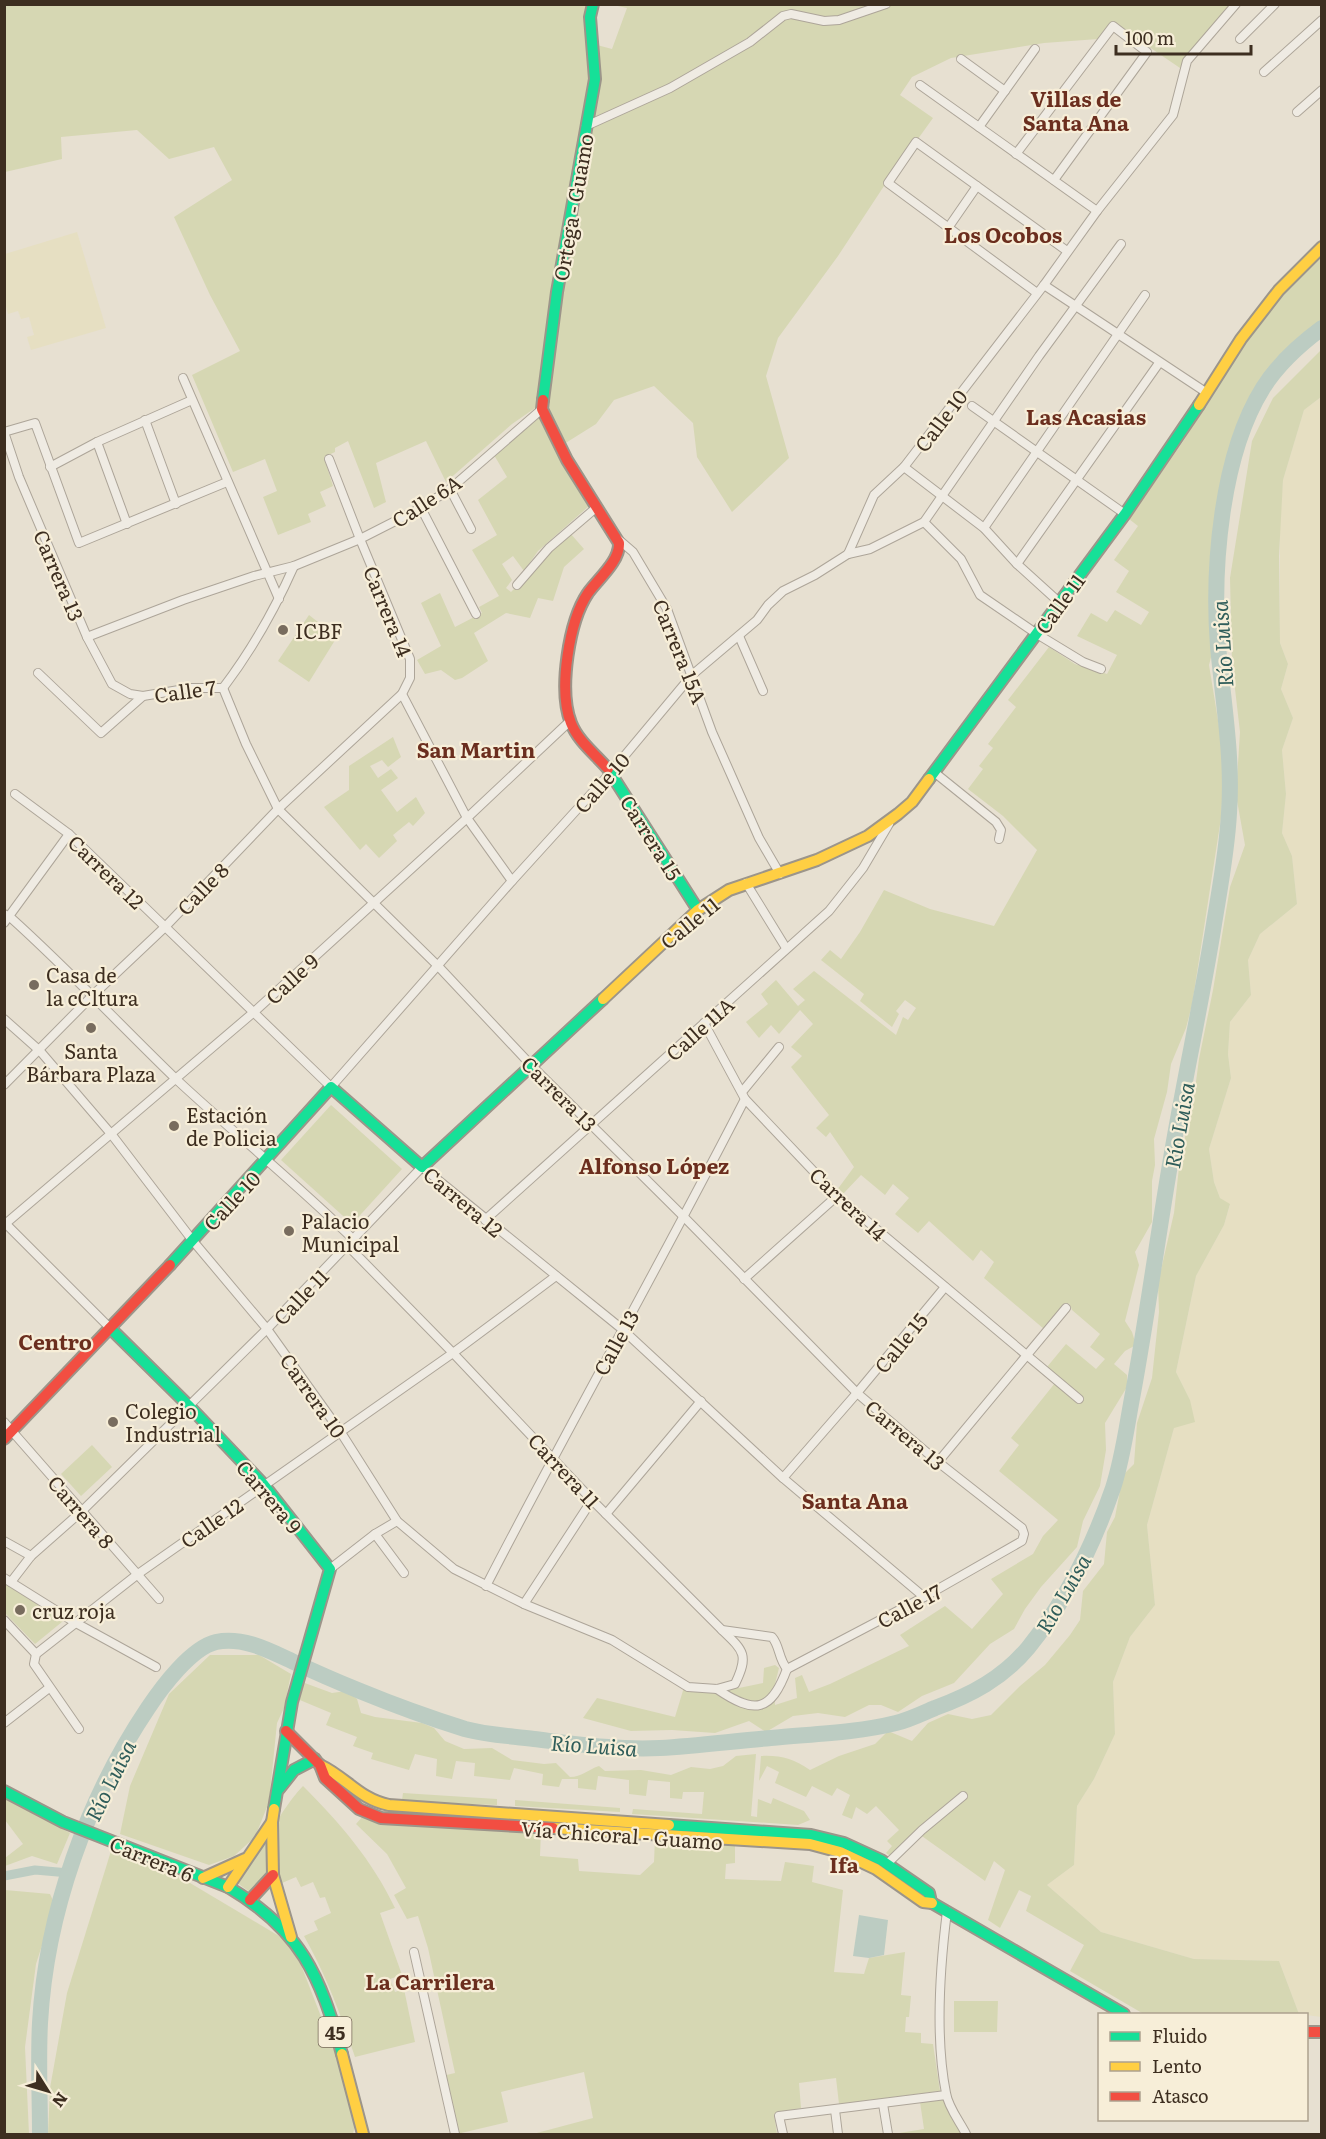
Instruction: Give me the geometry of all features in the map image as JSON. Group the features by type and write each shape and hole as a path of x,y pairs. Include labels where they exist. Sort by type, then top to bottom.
{"street":[{"name":"Ortega - Guamo","path":"542,409 557,292 595,72 590,17 593,4"},
{"path":"586,126 670,88 750,42 783,16 791,14 824,21 839,20 886,4"},
{"name":"Calle 10","path":"8,1435 266,1161 611,772 692,675 757,620 768,605 783,591 815,575 848,554 874,495 903,467 1173,115 1187,61 1236,4"},
{"path":"1240,39 1275,4"},
{"path":"1264,72 1322,20"},
{"path":"1016,154 1113,26 1147,52 1054,180"},
{"path":"979,127 1035,49"},
{"path":"961,59 1005,91"},
{"path":"920,85 1097,212"},
{"path":"1297,112 1322,90"},
{"path":"1037,293 888,183 910,150 916,142 1067,251"},
{"path":"948,228 977,186"},
{"path":"848,554 870,549 924,522 1121,244"},
{"name":"Calle 11","path":"8,1580 31,1556 82,1511 267,1329 423,1167 698,910 729,890 780,874 849,847 892,819 912,802 1125,514 1247,331 1279,290 1322,247"},
{"path":"1044,285 1207,393"},
{"path":"984,528 1145,295"},
{"path":"1017,564 1160,363"},
{"path":"183,378 279,599"},
{"path":"50,467 97,442 192,400"},
{"path":"972,406 1125,514"},
{"name":"Calle 6A","path":"87,637 183,600 294,566 360,539 421,508 450,489 542,409"},
{"name":"Carrera 15A","path":"542,409 567,460 618,539 633,552 667,609 712,732 759,838 780,874"},
{"path":"145,420 176,504"},
{"path":"4,432 34,423 79,543 227,482"},
{"name":"Carrera 13","path":"4,432 19,477 87,637 112,684 130,694 143,696"},
{"path":"97,442 127,524"},
{"name":"Carrera 14","path":"329,459 410,659 410,678 402,694"},
{"path":"903,467 984,528 1017,564 1060,603"},
{"path":"450,489 471,529"},
{"path":"517,585 549,548 597,507"},
{"path":"421,508 476,614"},
{"path":"924,522 961,559 980,595 1037,634 1083,662 1101,669"},
{"name":"Carrera 15","path":"618,539 617,553 576,615 568,665 566,696 570,721 576,732 611,772 698,910"},
{"path":"279,599 294,566"},
{"name":"Calle 7","path":"38,673 101,733 143,696 191,688 223,688 238,668 279,599"},
{"path":"739,636 763,691"},
{"name":"Carrera 13","path":"223,688 246,744 278,809 438,966 531,1065 857,1394 1022,1528 1024,1534"},
{"path":"402,694 467,818 512,881"},
{"name":"Calle 8","path":"4,1086 93,995 165,927 278,809 402,694"},
{"name":"Calle 9","path":"5,1224 254,1012 570,721"},
{"path":"934,772 996,822 1002,830 999,839"},
{"name":"Carrera 12","path":"15,794 69,834 331,1088 485,1220 622,1329 783,1478 924,1597"},
{"name":"Calle 11A","path":"485,1220 829,911 863,868 892,819"},
{"path":"6,918 69,834"},
{"path":"746,883 786,948"},
{"name":"Carrera 11","path":"6,918 93,995 176,1078 266,1161 320,1207 453,1353 553,1456 592,1500 741,1647 743,1666 735,1684 717,1689"},
{"name":"Carrera 10","path":"4,1019 40,1051 112,1135 193,1241 267,1329 340,1431 397,1521 454,1569 486,1586 612,1640 688,1687 717,1689"},
{"name":"Carrera 14","path":"704,1023 743,1096 837,1196 1026,1356"},
{"name":"Calle 13","path":"486,1586 553,1456 684,1217 743,1096 779,1047"},
{"path":"744,1279 837,1196"},
{"name":"Carrera 9","path":"5,1224 188,1405 264,1485 330,1569"},
{"name":"Calle 12","path":"36,1654 138,1574 453,1353 556,1276"},
{"name":"Calle 15","path":"783,1478 857,1394 945,1287"},
{"path":"938,1462 1066,1308"},
{"path":"1026,1356 1079,1399"},
{"path":"606,1514 701,1401"},
{"name":"Carrera 8","path":"4,1422 8,1435 82,1511 159,1599"},
{"path":"524,1604 592,1500"},
{"path":"291,1937 273,1875 272,1822 292,1702 330,1569 375,1534 397,1521"},
{"path":"375,1534 404,1573"},
{"name":"Calle 17","path":"787,1669 924,1597 1022,1541 1024,1534"},
{"path":"4,1541 31,1556"},
{"path":"8,1580 76,1623 156,1667"},
{"path":"4,1620 36,1654 34,1664 79,1729"},
{"path":"717,1689 731,1699 749,1705 763,1705 771,1699 781,1684 787,1669 780,1660 775,1640 772,1637 722,1630"},
{"path":"4,1723 50,1688"},
{"name":"Vía Chicoral - Guamo","path":"286,1731 318,1762 332,1769 365,1797 385,1804 513,1814 628,1828 785,1838 811,1835 844,1843 929,1893 931,1902 1122,2013"},
{"path":"277,1793 284,1780 294,1770 318,1762"},
{"name":"Vía Chicoral - Guamo","path":"318,1762 325,1778 359,1809 371,1815 404,1820 512,1827 628,1828"},
{"name":"Carrera 6","path":"4,1791 63,1822 228,1887 250,1900 291,1937"},
{"path":"882,1864 963,1796"},
{"path":"512,1827 513,1814"},
{"path":"228,1887 272,1822"},
{"path":"203,1878 246,1859"},
{"path":"250,1900 273,1875"},
{"path":"947,1911 943,1942 941,2041 946,2095 966,2134"},
{"name":"45","path":"291,1937 311,1967 323,1992 363,2134"},
{"path":"414,1952 455,2134"},
{"path":"783,2134 779,2116 946,2095"},
{"path":"883,2104 888,2134"},
{"path":"835,2110 838,2134"},
{"path":"357,2134 360,2122"}],"shaded area":[{"path":"77,232 106,328 31,350 27,337 34,335 29,317 21,319 18,311 8,314 5,303 5,254"},
{"path":"1321,397 1321,2017 1299,2013 1279,1961 1194,1959 1101,1932 1047,1885 1074,1865 1077,1806 1094,1779 1115,1734 1113,1682 1130,1637 1155,1605 1147,1525 1174,1428 1190,1400 1176,1372 1196,1276 1224,1225 1230,1205 1220,1198 1214,1182 1209,1149 1231,1078 1228,1054 1230,1022 1251,995 1248,960 1260,934 1297,904 1292,856 1282,833 1286,794 1282,750 1293,718 1281,689 1288,664 1280,643 1280,520 1283,480 1304,410"},
{"path":"859,1915 888,1920 884,1955 869,1958 853,1956"}],"green space":[{"path":"4,5 589,5 592,78 538,406 512,424 446,482 426,441 376,463 386,502 374,508 348,441 335,448 335,452 324,457 333,486 320,492 326,506 308,514 311,522 278,535 263,497 277,491 265,459 233,472 192,375 240,351 210,295 174,217 232,180 214,147 169,159 137,130 61,137 62,159 5,172"},
{"path":"613,5 1231,5 1185,57 1180,68 1114,23 1110,24 1098,39 1044,43 951,58 912,77 900,95 933,118 884,186 838,256 778,338 766,376 789,458 732,512 697,457 693,423 654,386 614,400 596,424 564,444 547,407 559,315 581,199 584,156 589,129 595,126 591,121 597,45 612,49 627,8"},
{"path":"1321,254 1321,320 1270,369 1242,415 1228,461 1214,548 1214,646 1209,665 1223,751 1221,818 1192,1005 1186,1028 1171,1064 1167,1092 1154,1139 1152,1222 1135,1252 1139,1265 1125,1321 1136,1345 1125,1351 1114,1364 1127,1375 1127,1387 1105,1423 1106,1450 1100,1486 1083,1521 1077,1547 1041,1587 1014,1629 990,1644 954,1683 922,1696 898,1712 881,1705 869,1705 845,1717 818,1713 793,1716 766,1732 749,1721 715,1733 672,1730 631,1731 583,1718 597,1698 675,1717 685,1684 739,1688 763,1683 764,1668 775,1665 779,1668 774,1688 775,1705 797,1698 795,1678 802,1675 809,1692 909,1646 900,1635 945,1606 972,1629 1003,1594 991,1579 1033,1554 1043,1536 1058,1520 999,1471 1019,1445 1011,1438 1055,1383 1080,1402 1083,1397 1047,1367 1066,1344 1096,1369 1105,1359 1090,1347 1100,1334 1072,1310 1069,1303 1044,1329 984,1278 994,1262 981,1250 973,1261 929,1221 918,1233 895,1214 909,1198 893,1184 885,1195 861,1175 843,1194 837,1190 854,1167 830,1132 826,1137 816,1128 829,1115 791,1067 802,1056 791,1047 813,1024 800,1010 779,1034 771,1025 759,1038 746,1022 768,1004 761,994 776,980 798,1006 805,1000 793,989 814,971 896,1035 903,1017 908,1020 916,1008 905,1000 896,1011 899,1014 892,1027 860,1001 864,994 821,960 830,950 841,959 860,932 884,890 930,909 994,926 1037,850 1003,816 968,789 983,769 979,766 993,748 988,744 1016,707 1008,700 1049,647 1075,664 1107,674 1117,655 1077,636 1091,613 1107,622 1115,610 1141,625 1149,612 1116,592 1129,571 1114,560 1138,526 1129,519 1184,440 1234,357 1286,289"},
{"path":"1321,350 1321,397 1304,410 1283,480 1279,556 1280,643 1288,664 1281,689 1293,718 1282,750 1286,794 1282,833 1292,856 1297,904 1260,934 1248,960 1251,995 1230,1022 1228,1054 1231,1078 1209,1149 1214,1182 1220,1198 1230,1204 1224,1225 1196,1276 1176,1372 1190,1400 1195,1422 1174,1428 1147,1525 1155,1605 1130,1637 1113,1682 1115,1734 1094,1779 1077,1806 1074,1865 1047,1885 1101,1932 1194,1959 1279,1961 1299,2013 1142,2013 1070,1971 1084,1945 1026,1911 1031,1896 1019,1890 1000,1928 988,1920 1005,1870 994,1861 985,1881 919,1834 895,1859 886,1853 892,1846 887,1841 899,1830 876,1806 867,1814 856,1807 852,1819 842,1815 850,1795 837,1788 832,1796 812,1786 806,1797 775,1783 779,1772 767,1766 759,1781 761,1756 787,1759 810,1770 839,1756 875,1744 888,1731 912,1741 928,1723 948,1714 972,1719 991,1715 1045,1665 1070,1635 1080,1620 1083,1591 1104,1564 1107,1532 1115,1517 1123,1475 1134,1464 1137,1423 1152,1378 1159,1312 1158,1283 1174,1213 1180,1158 1193,1104 1230,887 1245,845 1236,795 1240,732 1232,663 1230,578 1252,441 1273,398"},
{"path":"541,414 589,506 538,551 524,571 513,556 502,564 512,580 506,588 511,592 570,533 584,549 564,567 553,601 538,598 530,618 506,613 474,633 488,661 455,680 441,670 425,674 417,660 441,646 421,603 440,593 455,627 482,613 479,607 499,596 472,550 497,535 478,500 507,477 494,455"},
{"path":"309,615 337,637 309,682 278,661"},
{"path":"393,737 401,757 388,767 382,760 370,766 378,778 391,769 398,778 381,790 397,812 416,797 425,813 413,826 409,822 393,835 397,841 379,858 366,844 360,850 324,807 349,790 349,766"},
{"path":"331,1105 402,1169 352,1224 281,1160"},
{"path":"92,1445 112,1467 81,1496 61,1474"},
{"path":"4,1580 68,1617 35,1644 5,1613"},
{"path":"210,1655 259,1655 291,1674 284,1708 277,1723 269,1802 255,1837 234,1856 209,1865 120,1834 130,1786 169,1694"},
{"path":"302,1682 332,1693 346,1691 357,1699 361,1713 422,1723 434,1728 445,1741 464,1749 492,1748 512,1760 544,1764 556,1763 570,1777 581,1775 599,1766 605,1771 641,1770 671,1775 691,1767 710,1769 723,1766 736,1756 756,1754 751,1816 757,1817 758,1799 771,1804 773,1798 804,1811 810,1820 798,1825 632,1814 633,1809 702,1814 704,1792 683,1792 682,1799 670,1798 670,1782 648,1780 646,1796 629,1794 629,1780 598,1776 596,1790 578,1788 578,1779 562,1779 559,1787 542,1785 543,1774 514,1768 510,1780 474,1776 475,1763 456,1761 452,1779 436,1776 437,1759 415,1754 409,1770 371,1759 373,1753 353,1746 357,1737 326,1725 331,1713 295,1698"},
{"path":"303,1786 330,1814 366,1858 395,1908 380,1913 402,1975 390,1979 395,1992 404,1989 415,2042 355,2057 332,1995 304,1936 318,1930 314,1921 331,1913 325,1897 320,1898 313,1882 301,1887 296,1877 282,1883 275,1857 275,1825"},
{"path":"403,1793 497,1799 497,1805 411,1802 402,1800"},
{"path":"5,1799 70,1833 57,1864 32,1856 5,1866 5,1858 23,1844 5,1820"},
{"path":"515,1800 620,1808 620,1812 515,1806"},
{"path":"363,1816 402,1825 541,1831 540,1856 578,1859 579,1871 640,1875 654,1862 655,1838 735,1842 735,1863 726,1864 725,1879 781,1881 785,1862 814,1866 812,1882 843,1890 834,1972 864,1974 869,1958 905,1952 901,1995 911,1996 905,2032 921,2033 921,2043 933,2044 940,2091 839,2104 836,2078 799,2083 801,2108 774,2114 777,2134 533,2134 593,2118 584,2072 501,2092 508,2122 457,2134 442,2076 455,2073 428,1948 418,1916 407,1919 394,1895 406,1888 387,1854 356,1824"},
{"path":"267,1837 269,1873 251,1893 236,1882"},
{"path":"111,1851 185,1880 284,1939 301,1965 334,2050 356,2120 353,2134 48,2134 50,2088 67,1993"},
{"path":"5,1890 50,1894 55,1905 36,1964 25,2047 29,2134 5,2134"},
{"path":"954,2001 998,2001 997,2032 954,2032"},
{"path":"944,2098 962,2134 893,2134 924,2129 920,2102"}],"waterway":[{"name":"Río Luisa","path":"40,2134 39,2037 44,1982 51,1940 73,1858 106,1780 126,1743 148,1708 178,1669 206,1646 226,1641 258,1646 373,1696 473,1731 581,1745 660,1748 834,1733 901,1722 961,1697 997,1677 1018,1659 1042,1630 1087,1552 1105,1510 1120,1465 1170,1163 1221,883 1228,827 1230,771 1216,615 1222,513 1229,479 1237,446 1263,388 1290,355 1322,328"},
{"path":"4,1876 35,1870 69,1873"}],"traffic: fast":[{"path":"543,400 557,292 595,79 590,17 593,4"},
{"path":"929,779 1125,514 1199,405"},
{"path":"608,769 698,910"},
{"path":"170,1265 331,1087 422,1167 603,999"},
{"path":"110,1328 264,1485 330,1569 292,1702 274,1809"},
{"path":"279,1789 294,1770 315,1759"},
{"path":"4,1791 63,1822 228,1887 253,1903 274,1920 304,1957 316,1978 342,2054"},
{"path":"669,1825 811,1835 844,1843 881,1860 929,1893 931,1902"},
{"path":"932,1903 1122,2013"}],"traffic: slow":[{"path":"1199,405 1241,339 1279,290 1322,247"},
{"path":"603,999 698,910 729,890 817,860 868,836 912,802 929,779"},
{"path":"320,1765 369,1798 389,1805 669,1825"},
{"path":"274,1809 272,1822 273,1875 291,1937"},
{"path":"228,1887 272,1822"},
{"path":"553,1828 810,1844 840,1852 876,1869 923,1902 932,1903"},
{"path":"203,1878 245,1859"},
{"path":"342,2054 363,2134"}],"traffic: jam":[{"path":"543,400 542,409 567,460 619,543 616,556 608,570 581,605 571,638 566,675 567,709 574,730 582,742 608,769"},
{"path":"4,1439 170,1265"},
{"path":"286,1731 320,1765 325,1778 359,1809 381,1818 553,1828"},
{"path":"250,1900 273,1875"},
{"path":"1308,2032 1322,2032"}],"place":[{"name":"ICBF","path":"283,630"},
{"name":"Casa de la cCltura","path":"34,985"},
{"name":"Santa Bárbara Plaza","path":"91,1028"},
{"name":"Estación de Policia","path":"174,1126"},
{"name":"Palacio Municipal","path":"289,1231"},
{"name":"Colegio Industrial","path":"113,1422"},
{"name":"cruz roja","path":"20,1610"}],"district":[{"name":"Villas de Santa Ana","path":"1076,109"},
{"name":"Los Ocobos","path":"1003,233"},
{"name":"Las Acasias","path":"1086,415"},
{"name":"San Martin","path":"476,748"},
{"name":"Alfonso López","path":"654,1164"},
{"name":"Centro","path":"55,1340"},
{"name":"Santa Ana","path":"855,1499"},
{"name":"Ifa","path":"844,1863"},
{"name":"La Carrilera","path":"430,1980"}]}
